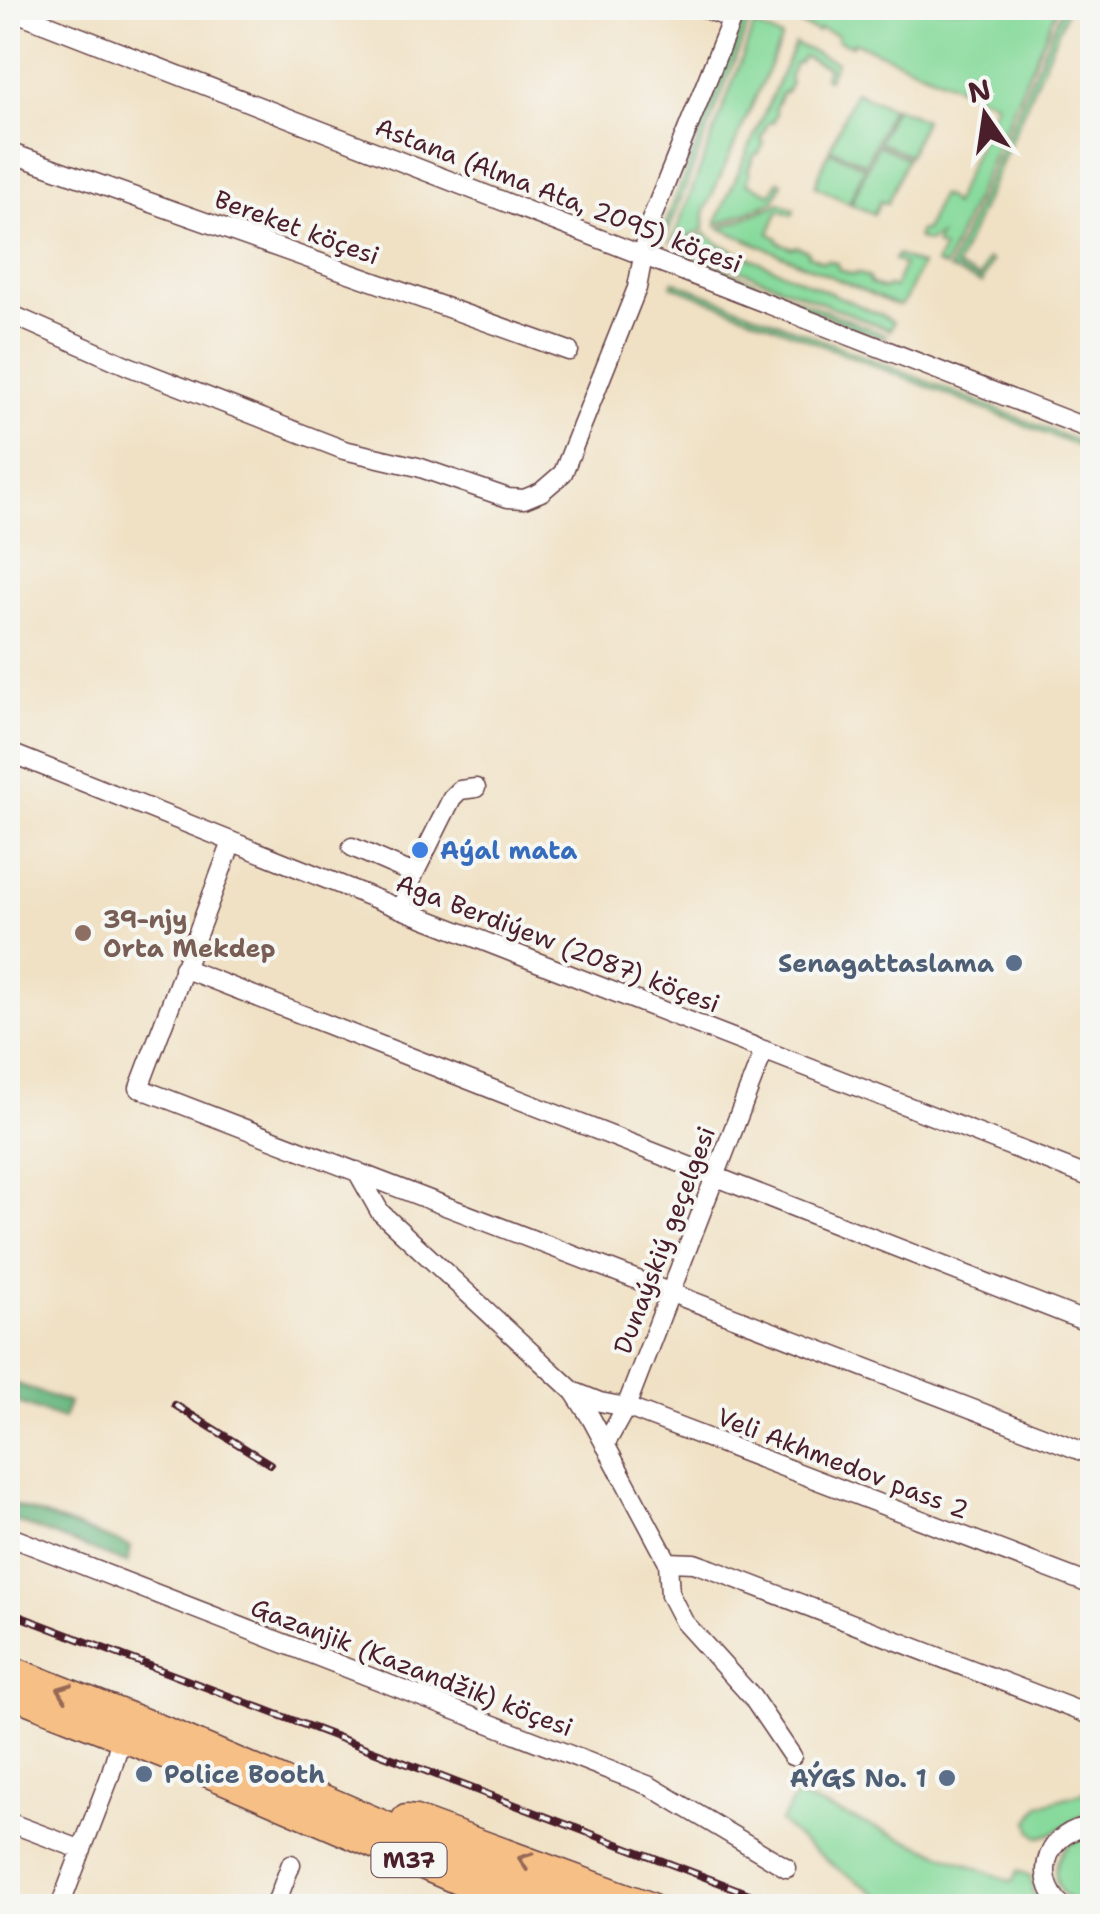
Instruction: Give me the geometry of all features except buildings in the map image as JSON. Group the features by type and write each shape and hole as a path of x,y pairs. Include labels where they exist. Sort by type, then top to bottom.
{"highway":[{"name":"M37","path":"8,1669 518,1906"},
{"name":"M37","path":"8,1692 124,1726 351,1812 572,1906"},
{"path":"351,1812 415,1820 649,1906"}],"street":[{"path":"8,313 128,366 344,450 418,467 508,498 524,499 541,492 563,473 637,288 649,225 734,13 703,8"},
{"name":"Astana (Alma Ata, 2095) köçesi","path":"8,9 1092,430"},
{"name":"Bereket köçesi","path":"8,152 568,351"},
{"name":"Aga Berdiýew (2087) köçesi","path":"8,752 1092,1178"},
{"path":"401,909 452,798 460,790 476,788"},
{"path":"232,842 139,1088 1092,1455"},
{"path":"352,846 414,874"},
{"path":"183,968 1092,1324"},
{"name":"Dunaýskiý geçelgesi","path":"605,1445 626,1407 764,1050"},
{"path":"357,1171 380,1212 574,1392 668,1562 670,1595 684,1622 752,1697 792,1756"},
{"name":"Veli Akhmedov pass 2","path":"574,1392 626,1407 1092,1585"},
{"name":"Gazanjik (Kazandžik) köçesi","path":"8,1536 650,1786 787,1868"},
{"path":"668,1562 694,1563 711,1569 1092,1716"},
{"path":"60,1906 124,1726"},
{"path":"8,1822 82,1850"},
{"path":"1062,1906 1048,1886 1048,1857 1066,1834 1092,1825"},
{"path":"275,1906 291,1864"}],"green space":[{"path":"761,8 1057,8 945,267 936,264 943,249 935,245 939,236 927,242 917,238 920,230 925,231 940,195 953,205 996,103 854,42 852,46 837,40 838,35 820,29 818,32"},
{"path":"1062,8 1068,8 956,267 980,278 988,259 992,261 982,283 949,269"},
{"path":"746,20 750,20 665,240 660,238"},
{"path":"754,26 782,38 704,213 704,230 672,243"},
{"path":"795,44 836,62 828,79 824,77 828,67 803,56 795,63 791,82 782,93 773,122 768,123 761,139 764,143 748,170 747,183 771,194 778,181 782,183 774,201 717,225 718,218"},
{"path":"855,92 891,108 866,164 830,148"},
{"path":"894,107 924,120 909,155 879,142"},
{"path":"878,145 907,158 887,204 880,201 874,214 851,204"},
{"path":"829,151 865,167 849,203 815,186"},
{"path":"780,203 794,210 792,215 779,210 769,233 778,242 838,264 838,269 869,278 870,283 884,289 894,288 904,265 894,260 897,255 921,265 901,305 720,228"},
{"path":"706,234 721,245 883,316 893,322 890,330 677,245"},
{"path":"682,253 886,335 880,338 681,258"},
{"path":"673,281 1092,447 1092,452 671,285"},
{"path":"11,1382 69,1403 63,1419 8,1399"},
{"path":"8,1503 131,1547 127,1563 8,1518"},
{"path":"1092,1790 1092,1809 1051,1833 1038,1837 1032,1831 1029,1821 1040,1805"},
{"path":"796,1796 1012,1882 1018,1871 1030,1876 1040,1906 896,1906 840,1870 780,1822"},
{"path":"1092,1836 1092,1906 1065,1896 1056,1873 1065,1849 1076,1840"}],"railway":[{"path":"175,1405 270,1464"},
{"path":"8,1612 781,1906"}],"place":[{"name":"Aýal mata","path":"420,850"},
{"name":"39-njy Orta Mekdep","path":"83,933"},
{"name":"Senagattaslama","path":"1014,963"},
{"name":"Police Booth","path":"144,1774"},
{"name":"AÝGS No. 1","path":"947,1778"}]}
